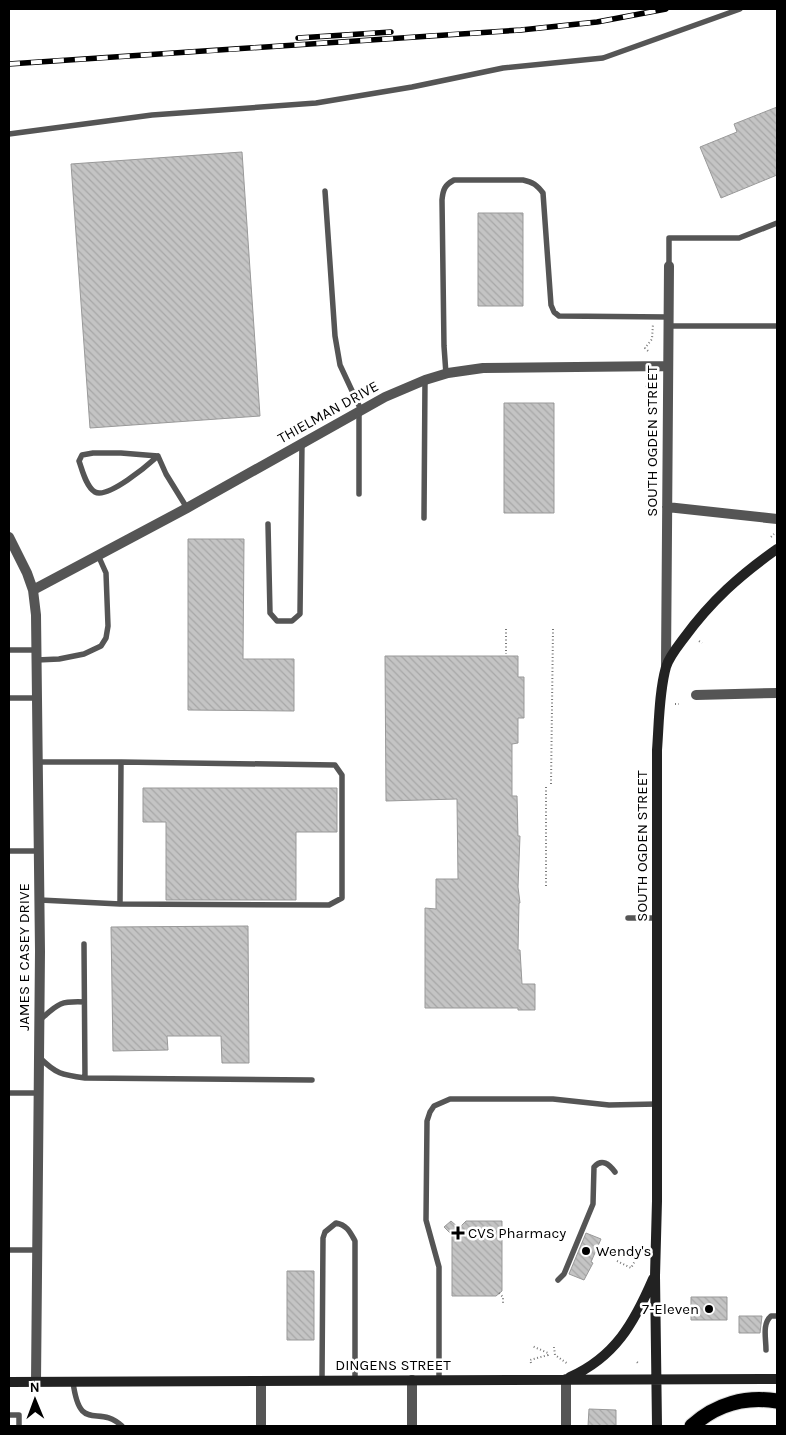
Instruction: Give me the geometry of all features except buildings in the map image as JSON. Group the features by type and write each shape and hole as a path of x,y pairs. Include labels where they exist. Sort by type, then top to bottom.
{"highway":[{"path":"692,1426 727,1404 759,1398 777,1401"}],"street":[{"name":"SOUTH OGDEN STREET","path":"657,1426 654,1276 657,1104 657,750 666,666 668,266"},
{"name":"THIELMAN DRIVE","path":"33,590 187,508 360,410 425,380 446,374 483,368 667,366"},
{"path":"667,507 777,519"},
{"name":"JAMES E CASEY DRIVE","path":"9,537 27,573 33,590 36,615 40,900 36,1382"},
{"path":"666,666 679,644 708,607 741,575 777,549"},
{"path":"696,695 777,693"},
{"path":"566,1426 566,1379 598,1362 624,1335 640,1309 654,1276"},
{"name":"DINGENS STREET","path":"9,1382 777,1378"},
{"path":"261,1380 261,1426"},
{"path":"412,1380 412,1426"}],"lane":[{"path":"9,134 152,115 316,103 412,87 503,68 603,58 740,9"},
{"path":"446,374 442,200 446,184 454,180 523,180 538,186 543,193 551,305 554,312 559,316 777,326"},
{"path":"325,191 335,336 340,365 360,410 359,494"},
{"path":"668,266 669,238 740,238 777,223"},
{"path":"424,518 425,380"},
{"path":"268,524 270,613 276,620 292,621 300,614 302,443"},
{"path":"93,453 158,456 133,478 102,493 96,492 90,487 79,461 82,455 93,453"},
{"path":"158,456 166,474 187,508"},
{"path":"9,650 59,658 84,654 101,646 106,638 108,626 106,573 98,555"},
{"path":"9,698 37,698"},
{"path":"38,762 335,765 342,775 342,898 330,904 120,904 40,900"},
{"path":"120,904 121,762"},
{"path":"9,851 39,851"},
{"path":"628,918 657,918"},
{"path":"84,944 85,1078"},
{"path":"40,1020 59,1004 66,1001 84,1002"},
{"path":"40,1057 61,1075 85,1078 312,1080"},
{"path":"9,1093 39,1093"},
{"path":"439,1380 439,1267 426,1220 427,1120 434,1106 450,1099 553,1099 609,1105 657,1104"},
{"path":"558,1280 564,1274 593,1204 594,1167 604,1162 610,1165 615,1172"},
{"path":"322,1380 323,1238 324,1232 336,1223 343,1224 354,1241 355,1380"},
{"path":"9,1250 37,1250"},
{"path":"766,1350 765,1325 771,1316 777,1316"},
{"path":"73,1382 76,1400 81,1410 90,1416 112,1419 122,1426"},
{"path":"9,1415 19,1415 19,1426"}],"path":[{"name":"SOUTH OGDEN STREET","path":"648,351 645,348 650,342 652,335"},
{"path":"646,387 649,384"},
{"path":"771,538 774,534"},
{"path":"551,784 552,629"},
{"path":"506,630 506,654"},
{"path":"546,784 546,886"},
{"path":"617,1262 631,1268 639,1254"},
{"path":"499,1293 503,1297 503,1304"},
{"path":"530,1363 530,1360 548,1355 548,1353 532,1346"},
{"path":"554,1346 554,1354 568,1364"}],"railway":[{"path":"9,64 521,30 597,22 666,9"},
{"path":"298,38 391,32"}],"place":[{"name":"CVS Pharmacy","path":"458,1233"},
{"name":"Wendy's","path":"586,1251"},
{"name":"7-Eleven","path":"709,1309"}]}
